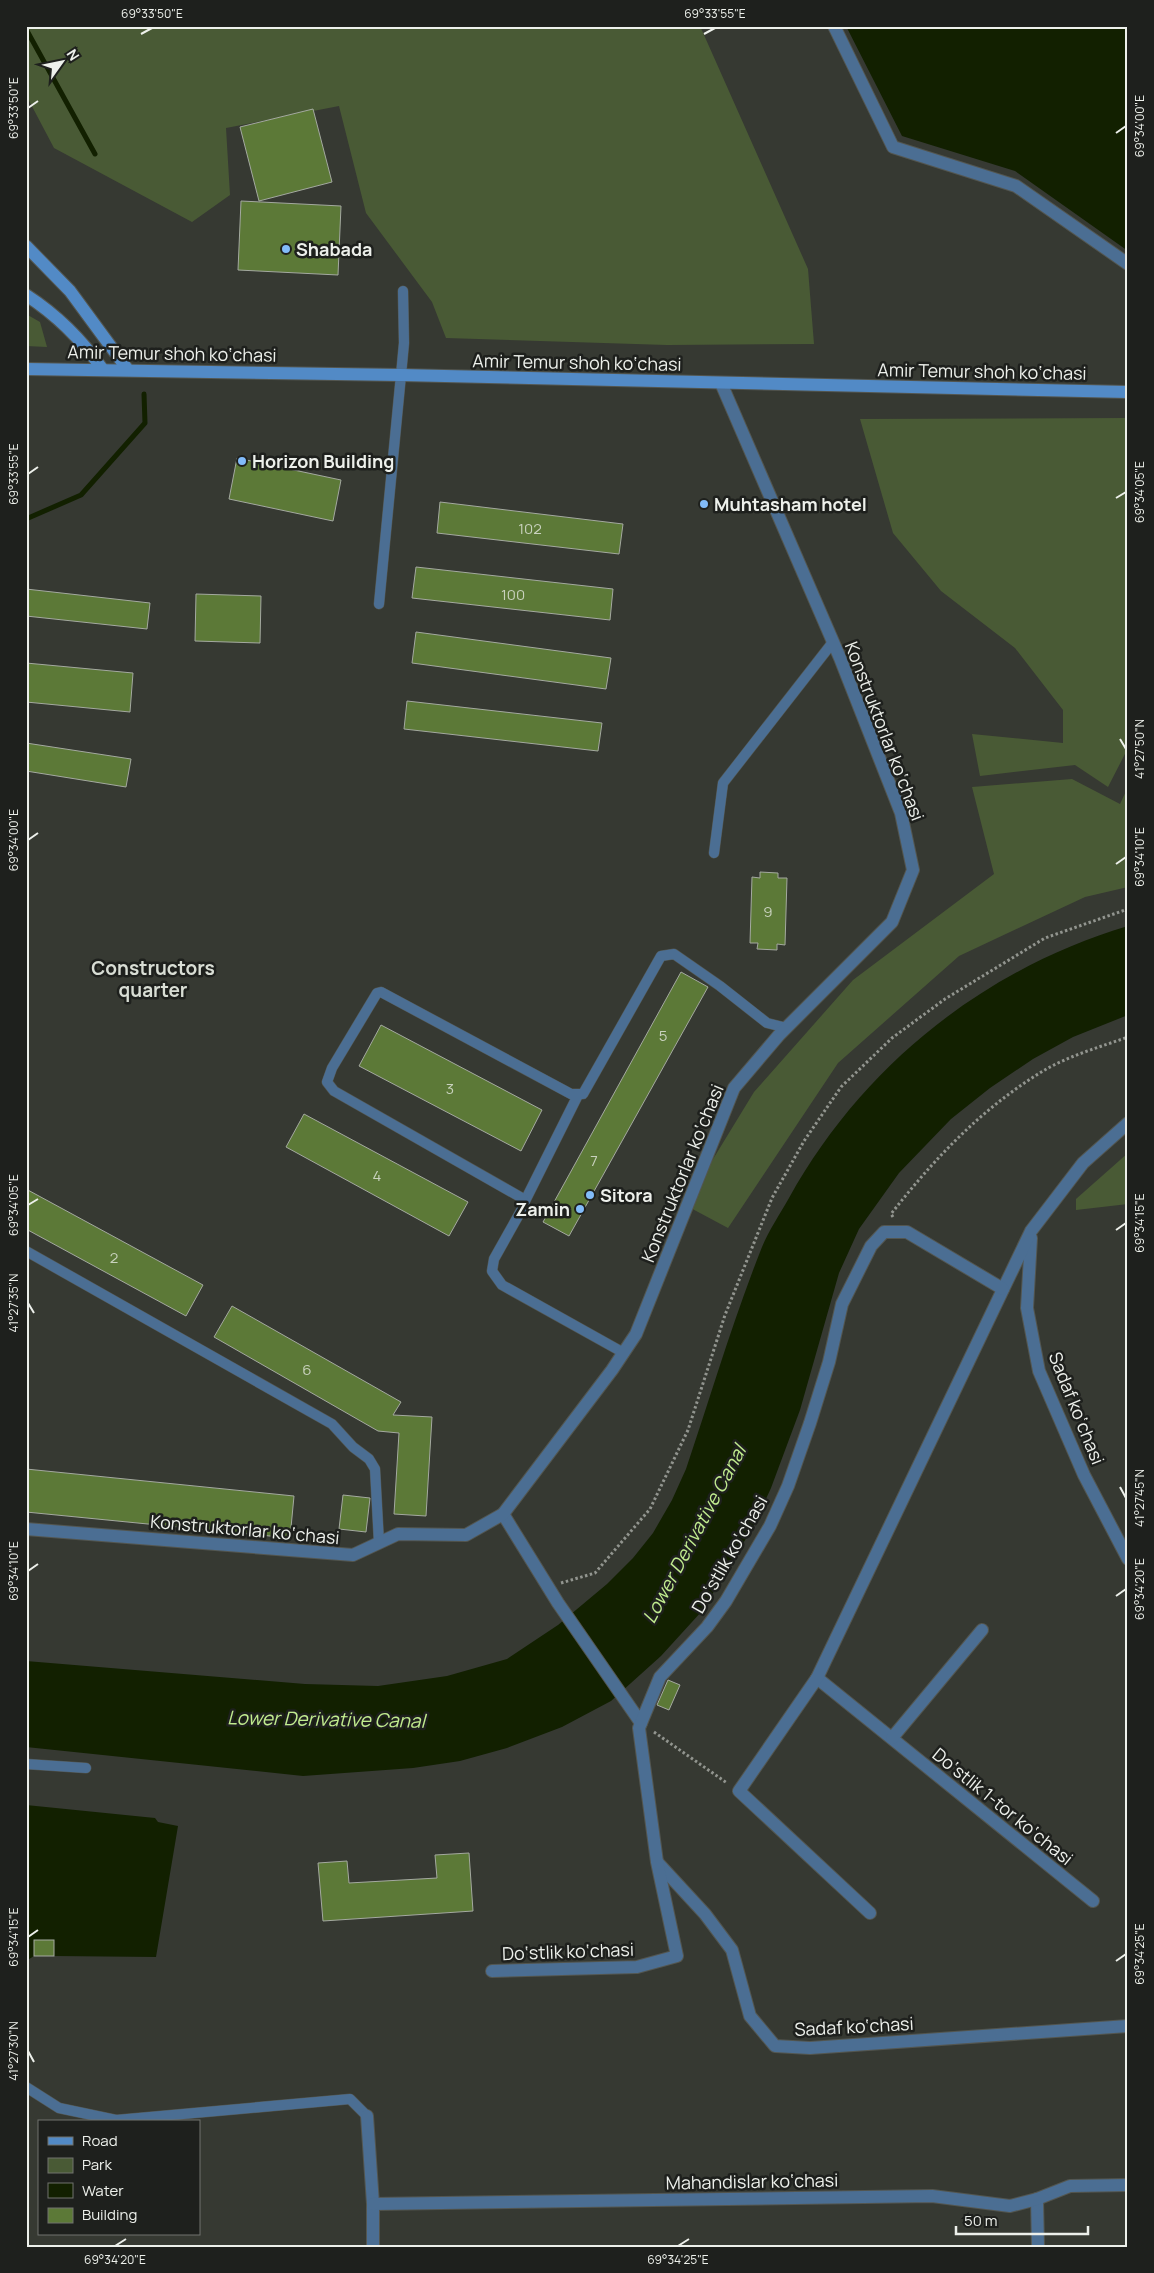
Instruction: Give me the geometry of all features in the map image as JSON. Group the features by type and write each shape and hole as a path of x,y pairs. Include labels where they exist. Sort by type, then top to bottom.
{"main road":[{"path":"26,246 70,291 128,370"},
{"path":"26,295 61,320 103,370"},
{"name":"Amir Temur shoh ko‘chasi","path":"26,368 1128,392"}],"street":[{"path":"834,26 893,147 1016,186 1128,264"},
{"name":"Konstruktorlar ko‘chasi","path":"26,1529 353,1555 398,1534 466,1535 503,1514 624,1353 636,1334 734,1088 787,1028 892,922 913,870 901,813 833,642 721,383"},
{"path":"870,1913 739,1791 817,1678 1031,1231 1083,1163 1128,1123"},
{"name":"Sadaf ko‘chasi","path":"1031,1231 1027,1308 1040,1371 1084,1474 1128,1559"},
{"name":"Do‘stlik ko‘chasi","path":"492,1971 637,1967 677,1956 657,1862 639,1728 660,1677 716,1614 770,1526 788,1486 810,1423 829,1362 842,1304 871,1246 884,1232 908,1232"},
{"path":"908,1232 1003,1289"},
{"path":"503,1514 558,1603 641,1723"},
{"path":"892,1738 982,1630"},
{"name":"Do‘stlik 1-tor ko‘chasi","path":"817,1678 1093,1901"},
{"name":"Sadaf ko‘chasi","path":"657,1862 705,1914 732,1950 750,2016 775,2046 810,2048 1128,2026"},
{"path":"367,2116 373,2204 373,2247"},
{"name":"Mahandislar ko‘chasi","path":"373,2204 932,2196 1010,2206 1037,2199 1070,2186 1128,2186"},
{"path":"1037,2199 1038,2247"}],"lane":[{"path":"379,604 401,375 403,291"},
{"path":"714,853 723,783 833,642"},
{"path":"524,1203 514,1193 334,1091 326,1082 332,1068 377,993 381,992 571,1094 578,1095 583,1094 661,956 674,954 720,986 767,1023 787,1028"},
{"path":"578,1095 494,1259 492,1270 502,1285 624,1353"},
{"path":"26,1251 332,1424 354,1447 369,1459 375,1469 379,1543"},
{"path":"26,1764 86,1768"},
{"path":"26,2087 59,2108 116,2120 350,2098 367,2116"}],"path":[{"path":"548,1587 595,1574 650,1509 688,1430 724,1315 772,1198 804,1141 841,1087 892,1038 945,999 1045,938 1128,910"},
{"path":"908,1232 891,1214 950,1144 1002,1100 1044,1070 1128,1037"},
{"path":"641,1723 739,1791"}],"green space":[{"path":"26,26 700,26 808,269 814,344 667,345 446,338 432,302 366,213 339,106 226,128 230,195 192,222 54,148 26,95"},
{"path":"26,314 40,322 47,347 26,346"},
{"path":"1128,418 1128,748 1108,787 1075,765 980,776 972,734 1063,743 1063,710 1015,648 941,591 893,533 860,419"},
{"path":"1072,779 1120,804 1128,787 1128,887 1085,897 959,956 838,1063 728,1228 685,1205 754,1092 853,980 994,874 972,787"},
{"path":"1128,1153 1128,1204 1076,1210 1076,1199"}],"water":[{"path":"846,26 1128,26 1128,251 1015,171 902,136"},
{"name":"Lower Derivative Canal","path":"1128,926 1128,1015 1073,1037 1033,1059 990,1088 951,1119 899,1173 859,1229 839,1273 800,1410 771,1488 753,1527 702,1611 661,1656 611,1701 562,1727 507,1748 460,1761 413,1768 303,1776 26,1747 26,1661 305,1684 378,1686 447,1676 507,1659 558,1625 607,1584 633,1558 653,1533 672,1500 686,1469 751,1274 765,1241 819,1150 853,1106 890,1065 932,1029 977,996 1025,968 1075,945"},
{"path":"26,1805 155,1818 158,1822 178,1826 156,1957 54,1956 54,1940 34,1940 34,1956 26,1961"}],"building":[{"path":"313,109 332,182 259,201 240,127"},
{"path":"241,201 341,206 338,275 238,270"},
{"path":"237,458 341,480 333,521 229,499"},
{"path":"440,502 623,524 619,554 437,533"},
{"path":"416,567 613,589 610,620 412,598"},
{"path":"26,589 150,603 147,629 26,616"},
{"path":"196,594 261,596 260,643 195,641"},
{"path":"416,632 611,658 606,689 412,663"},
{"path":"26,663 133,673 130,712 26,702"},
{"path":"407,701 602,723 598,751 404,729"},
{"path":"26,743 131,759 126,787 26,771"},
{"path":"760,872 778,873 778,878 787,878 785,945 777,944 777,950 757,949 758,943 750,943 752,877 760,878"},
{"path":"681,972 708,987 569,1236 543,1222"},
{"path":"381,1025 542,1110 521,1151 359,1066"},
{"path":"304,1114 468,1202 449,1236 286,1147"},
{"path":"26,1189 203,1285 186,1316 26,1229"},
{"path":"232,1306 401,1402 393,1415 432,1417 426,1516 394,1514 399,1433 378,1431 214,1337"},
{"path":"26,1469 294,1496 290,1538 26,1512"},
{"path":"343,1495 370,1498 366,1532 339,1529"},
{"path":"668,1680 680,1685 669,1710 657,1705"},
{"path":"469,1853 473,1911 323,1921 318,1863 347,1861 349,1883 437,1878 435,1855"},
{"path":"34,1940 54,1940 54,1956 34,1956"}],"waterway":[{"path":"26,29 95,154"},
{"path":"26,519 81,495 145,423 144,394"}],"place":[{"name":"Shabada","path":"286,249"},
{"name":"Horizon Building","path":"242,461"},
{"name":"Muhtasham hotel","path":"704,504"},
{"name":"Sitora","path":"590,1195"},
{"name":"Zamin","path":"580,1209"}],"district":[{"name":"Constructors quarter","path":"153,979"}]}
